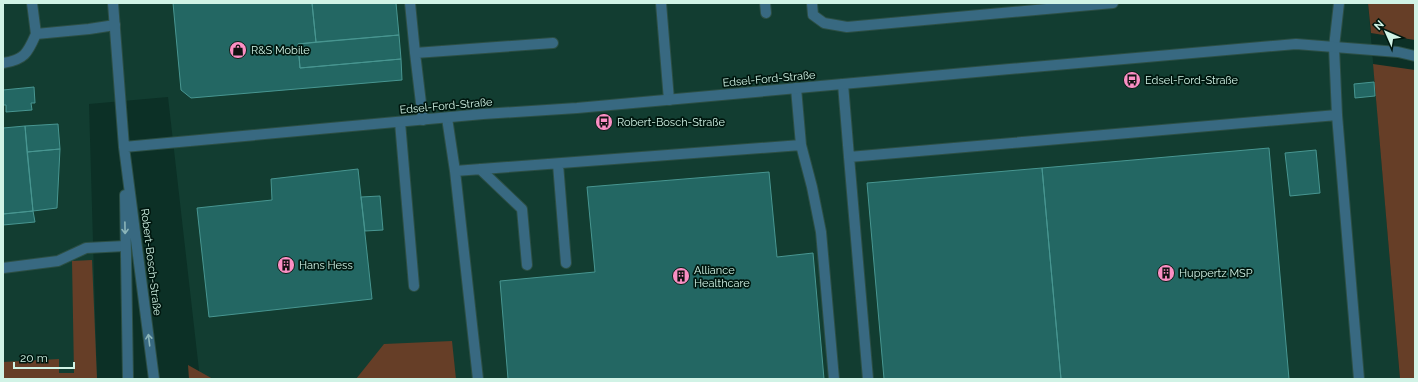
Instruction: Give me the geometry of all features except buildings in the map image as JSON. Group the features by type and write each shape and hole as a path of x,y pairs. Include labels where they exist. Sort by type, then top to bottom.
{"street":[{"path":"3,63 16,61 28,50 36,34 32,3"},
{"name":"Robert-Bosch-Straße","path":"113,3 124,147 154,379"},
{"path":"410,3 423,120"},
{"path":"661,3 669,100"},
{"path":"812,3 813,15 824,23 847,27 1113,3"},
{"path":"1339,3 1334,47 1337,115 1359,379"},
{"path":"36,34 114,25"},
{"path":"415,54 553,43"},
{"name":"Edsel-Ford-Straße","path":"124,147 1296,44 1398,52 1415,56"},
{"path":"843,84 868,379"},
{"path":"796,88 801,145 812,187 821,232 834,379"},
{"path":"849,157 1337,115"},
{"path":"447,118 455,171 478,379"},
{"path":"400,122 414,286"},
{"path":"455,171 801,145"},
{"name":"Robert-Bosch-Straße","path":"124,147 128,379"},
{"path":"558,164 566,263"},
{"path":"480,169 522,209 527,265"},
{"path":"3,268 58,261 86,248 126,246"}],"shaded area":[{"path":"3,3 1368,3 1400,379 200,379 168,97 89,104 97,379 3,379"},
{"path":"1368,3 1415,3 1415,40 1371,33"},
{"path":"1373,64 1415,70 1415,379 1400,379"},
{"path":"92,260 97,379 3,379 3,362 59,359 59,373 74,373 72,261"},
{"path":"452,341 456,379 356,379 384,344"},
{"path":"188,365 213,379 189,379"}],"place":[{"name":"R&S Mobile","path":"238,50"},
{"name":"Edsel-Ford-Straße","path":"1132,80"},
{"name":"Robert-Bosch-Straße","path":"604,122"},
{"name":"Hans Hess","path":"286,265"},
{"name":"Huppertz MSP","path":"1166,273"},
{"name":"Alliance Healthcare","path":"681,276"}]}
